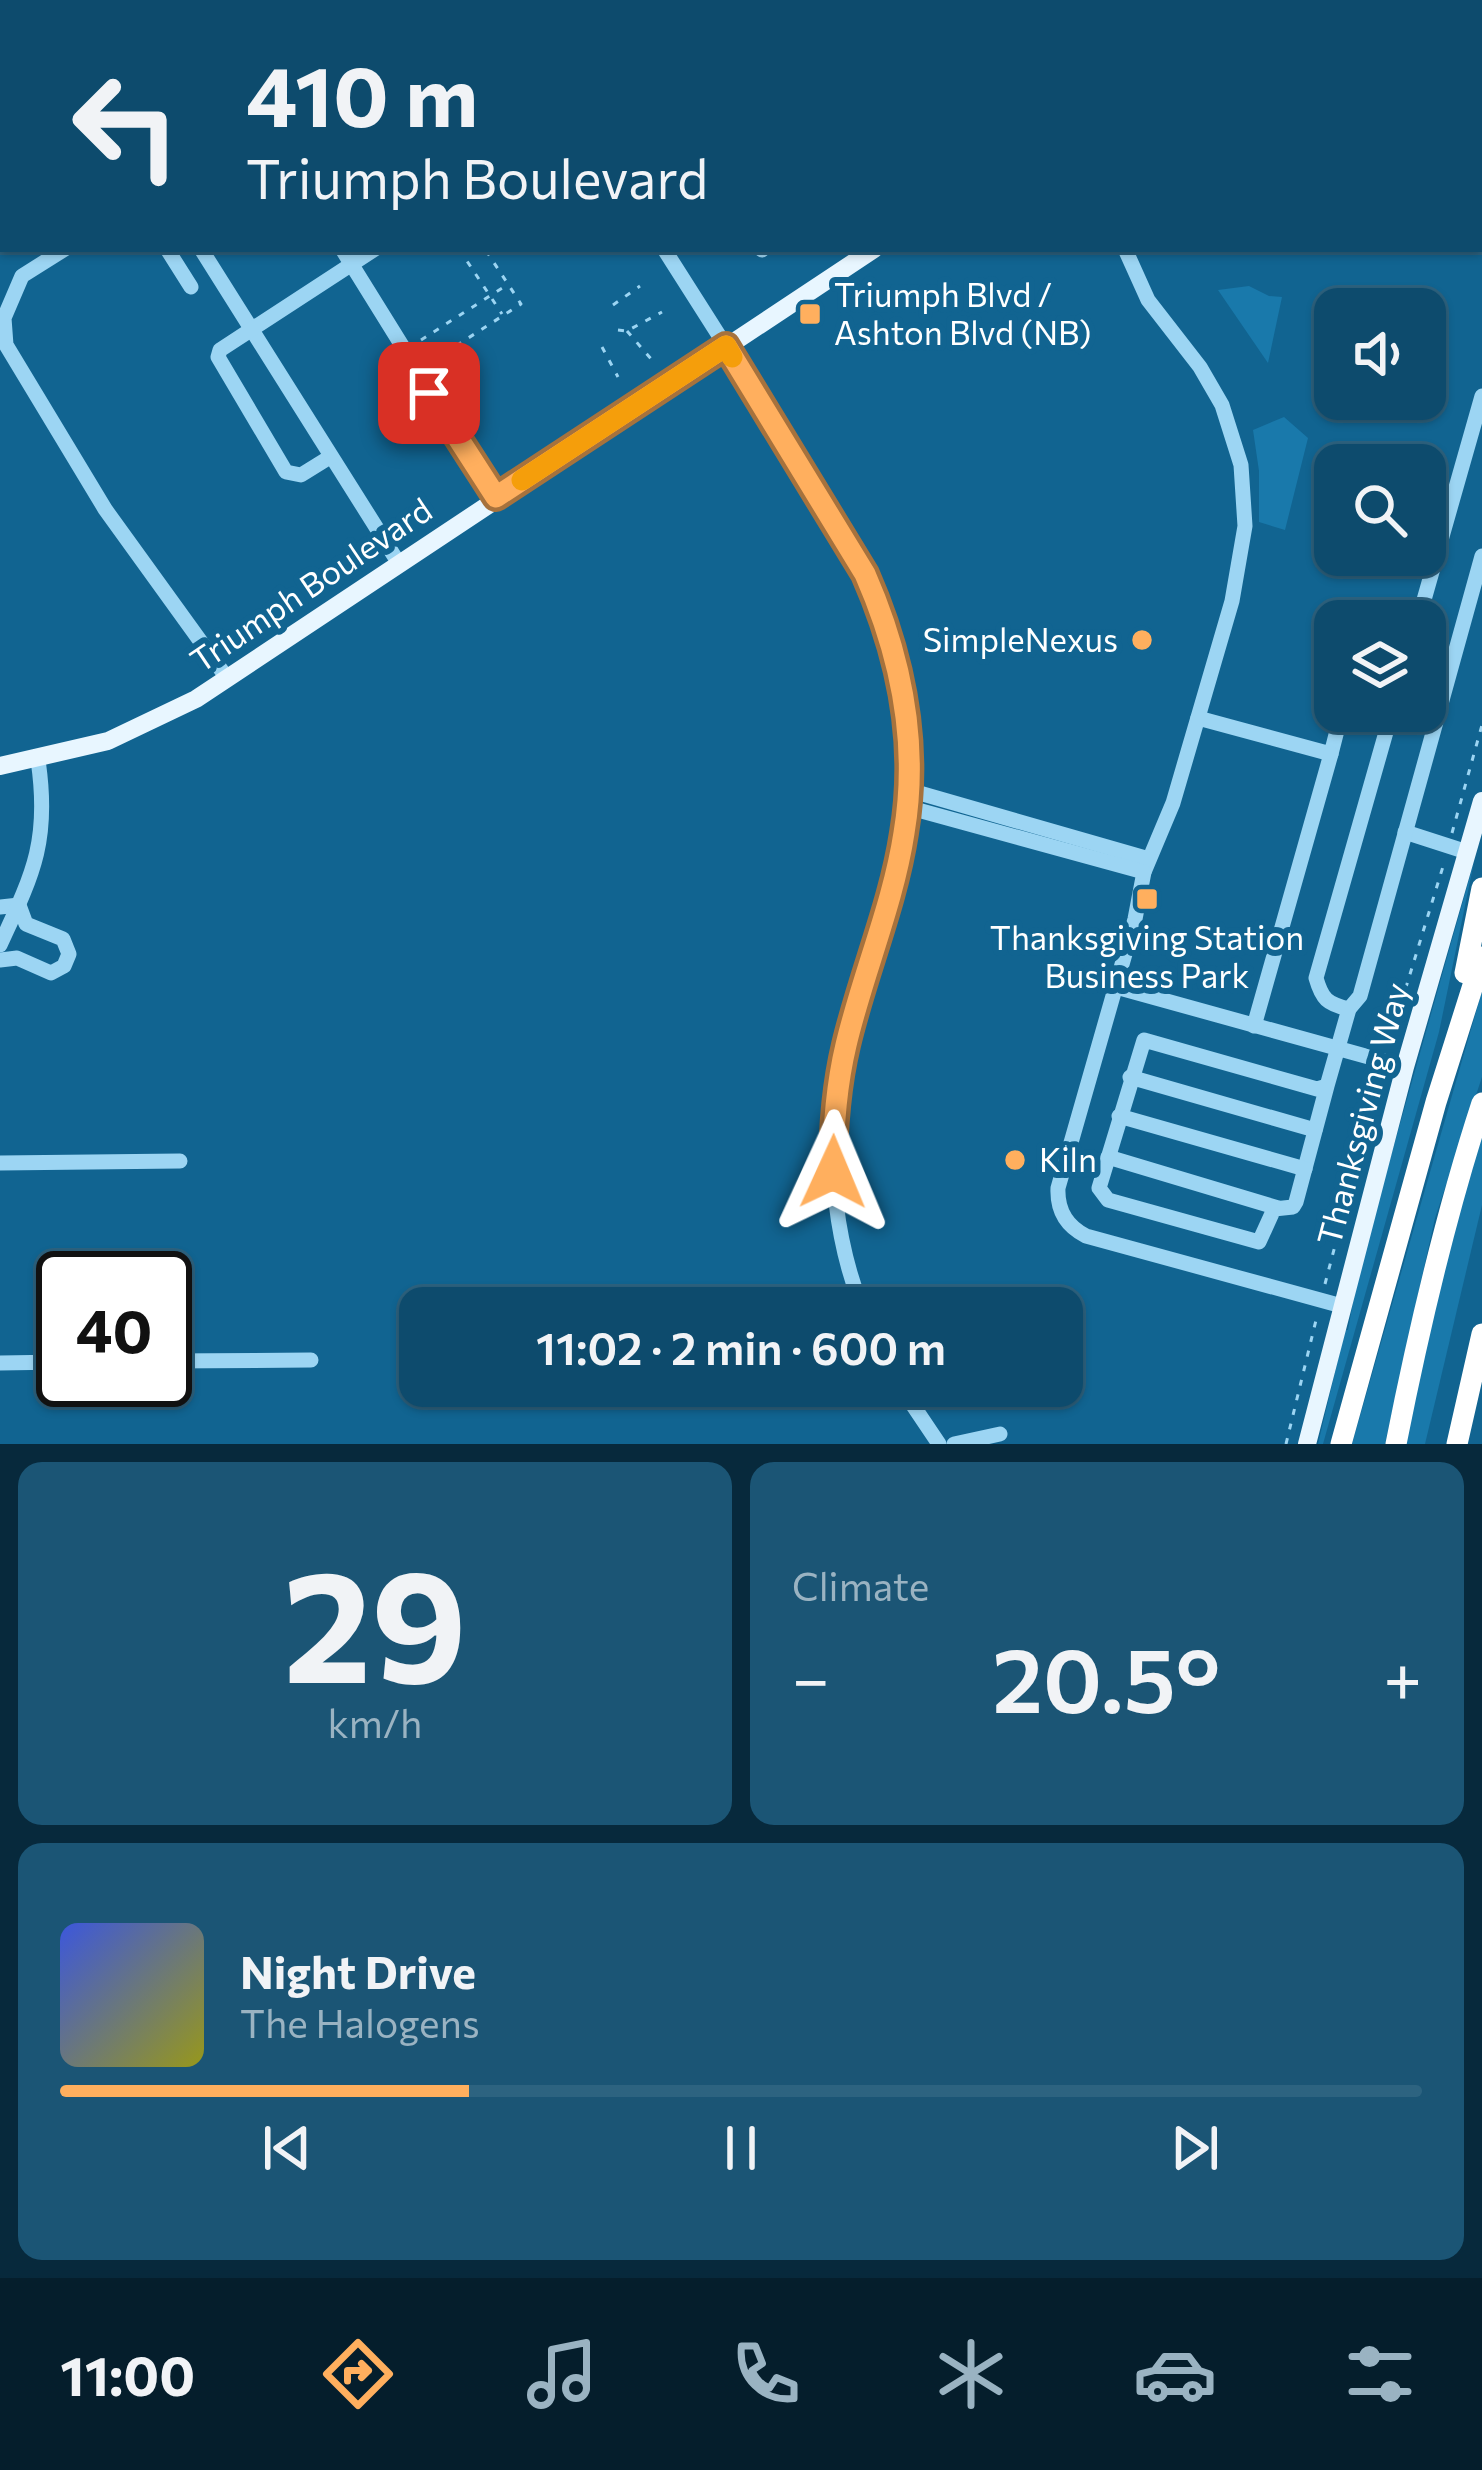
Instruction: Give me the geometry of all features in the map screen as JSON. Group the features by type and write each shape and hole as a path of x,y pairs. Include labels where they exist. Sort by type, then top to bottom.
{"highway":[{"path":"1436,1102 1482,888"},
{"path":"1341,1444 1436,1102 1482,957"},
{"path":"1396,1444 1424,1300 1482,1103"},
{"path":"1457,1444 1482,1334"}],"main road":[{"name":"Triumph Boulevard","path":"0,766 133,732 227,678 869,252"},
{"name":"Thanksgiving Way","path":"1307,1444 1458,849 1482,801"}],"street":[{"path":"60,252 22,276 4,317 6,345 105,508 227,678"},
{"path":"169,252 191,287"},
{"path":"203,252 398,562"},
{"path":"666,252 850,545 880,609 902,686 909,735 908,799 894,880 847,1043 833,1125 837,1213 856,1287"},
{"path":"1126,252 1148,300 1217,395 1241,466 1246,509 1242,556 1173,803 1146,866 1058,1188 1059,1207 1067,1223 1086,1237 1342,1306"},
{"path":"330,457 301,475 286,472 218,357 220,350 347,256 496,497"},
{"path":"1424,600 1482,396"},
{"path":"1108,1157 1278,1208 1293,1207 1349,1010 1360,995 1482,556"},
{"path":"1198,718 1331,754"},
{"path":"1254,1026 1337,732"},
{"path":"1349,1010 1329,1004 1316,978 1386,732"},
{"path":"0,945 42,837 38,760"},
{"path":"908,799 1146,866"},
{"path":"1405,832 1458,849"},
{"path":"0,908 19,904"},
{"path":"0,961 17,958 51,973 68,960 63,939 26,924 19,904"},
{"path":"1116,987 1405,1067"},
{"path":"1278,1208 1259,1242 1108,1200 1099,1188 1138,1049 1148,1039 1317,1090 1327,1086"},
{"path":"1130,1077 1315,1130"},
{"path":"1119,1116 1305,1169"},
{"path":"0,1163 180,1162"},
{"path":"192,1361 311,1360"},
{"path":"0,1363 36,1362"},
{"path":"914,1407 939,1444"},
{"path":"954,1444 1000,1434"}],"path":[{"path":"461,252 503,316"},
{"path":"426,365 521,304 487,252"},
{"path":"421,340 509,284"},
{"path":"614,304 640,286"},
{"path":"618,330 627,331 662,312"},
{"path":"627,331 652,360"},
{"path":"602,347 618,377"},
{"path":"447,352 476,391 448,403"},
{"path":"1286,1444 1383,1062 1458,849 1482,725"}],"shaded area":[{"path":"1249,286 1282,297 1268,363 1218,290"},
{"path":"1284,417 1308,438 1285,530 1259,522 1253,430"},
{"path":"1474,862 1439,1032 1323,1444 1318,1444 1359,1269"},
{"path":"1482,991 1482,1077 1435,1218 1385,1444 1352,1444"},
{"path":"1482,1124 1482,1205 1425,1444 1405,1444 1430,1325"}],"slow traffic":[{"path":"522,480 726,346 732,357"}],"place":[{"name":"Triumph Blvd / Ashton Blvd (NB)","path":"810,314"},
{"name":"SimpleNexus","path":"1142,640"},
{"name":"Thanksgiving Station Business Park","path":"1147,899"},
{"name":"Kiln","path":"1015,1160"}],"route":[{"path":"429,393 496,497 726,346 850,545 892,644 909,735 909,790 894,880 837,1090 833,1172"}]}
